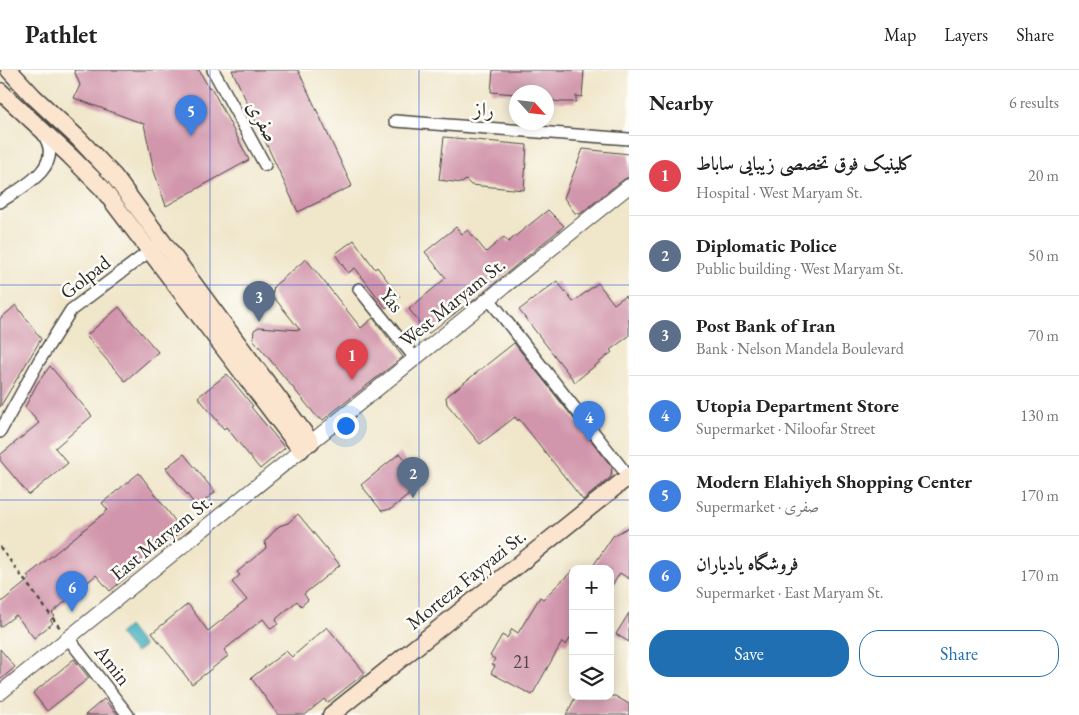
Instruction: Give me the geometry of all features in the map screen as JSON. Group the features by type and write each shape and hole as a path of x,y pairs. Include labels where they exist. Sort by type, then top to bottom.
{"main road":[{"path":"9,70 114,176 156,246 306,446"},
{"path":"28,70 27,80 33,96"},
{"path":"0,91 102,188 156,246"},
{"name":"Morteza Fayyazi St.","path":"331,715 629,476"}],"street":[{"name":"صفری","path":"213,70 266,164"},
{"path":"0,202 37,177 47,162 50,149 48,142 32,121"},
{"name":"راز","path":"395,121 629,139"},
{"name":"West Maryam St.","path":"306,446 629,186"},
{"name":"Golpad","path":"0,432 39,361 71,310 156,246"},
{"name":"Yas","path":"359,289 415,358"},
{"path":"489,299 629,476"},
{"name":"East Maryam St.","path":"0,692 306,446"},
{"name":"Amin","path":"68,638 128,715"}],"path":[{"path":"0,547 68,638"}],"water":[{"path":"128,626 144,646 135,653 119,634"}],"building":[{"path":"74,70 199,70 209,88 211,87 249,160 166,206 154,171 144,124 74,98 80,85"},
{"path":"232,70 298,70 352,186 298,212"},
{"path":"493,70 584,70 582,97 576,96 576,102 554,101 554,85 509,85 509,93 491,92"},
{"path":"444,137 527,145 524,190 471,185 466,180 462,183 439,180"},
{"path":"583,149 629,154 629,177 580,214 575,213 564,198"},
{"path":"548,210 564,226 468,305 428,334 409,309 446,278 425,252 456,227 462,234 468,230 486,252 504,237 508,242"},
{"path":"354,240 375,269 377,267 400,297 386,308 355,268 348,273 335,254"},
{"path":"306,259 361,328 373,318 403,357 323,420 317,417 253,339 254,330 259,327 300,330 272,295 274,286"},
{"path":"557,281 573,302 598,283 614,304 625,296 629,302 629,336 610,350 612,352 575,382 519,310"},
{"path":"16,305 41,339 0,407 0,319"},
{"path":"119,307 158,352 125,381 86,336"},
{"path":"514,343 612,467 611,477 583,500 519,419 518,421 515,417 480,444 447,404 446,397"},
{"path":"50,366 92,416 55,448 68,463 29,495 0,460 0,455 39,423 25,407 37,384"},
{"path":"227,374 285,448 260,469 226,427 224,429 198,397"},
{"path":"400,453 424,483 391,509 382,511 361,485"},
{"path":"184,454 215,492 197,507 166,468"},
{"path":"139,473 182,530 110,591 96,575 52,613 55,616 50,620 53,623 34,638 16,615 0,627 0,603 30,579 27,576 108,510 102,503"},
{"path":"298,514 340,565 304,594 308,600 301,606 297,601 276,619 278,624 271,629 263,619 224,650 228,656 192,684 152,633 188,604 208,631 247,600 232,582 240,575 237,572 266,548 265,541 279,526 288,523"},
{"path":"629,527 629,579 620,573 614,583 614,565 594,565 613,536"},
{"path":"569,574 569,640 566,645 562,642 532,695 491,673 495,666 492,664 495,659 490,656 502,635 507,638 512,629 518,633 540,597 543,599"},
{"path":"629,613 629,642 616,634"},
{"path":"327,627 365,673 327,703 324,699 305,715 278,715 251,678 286,651 292,657"},
{"path":"0,649 15,667 0,680"},
{"path":"74,659 89,678 47,711 33,693"},
{"path":"615,696 629,704 629,715 566,715 574,700 614,700"},
{"path":"104,699 118,715 85,715"}],"place":[{"name":"Modern Elahiyeh Shopping Center","path":"191,136"},
{"name":"Post Bank of Iran","path":"259,322"},
{"name":"کلینیک فوق تخصصی زیبایی ساباط","path":"352,380"},
{"name":"Utopia Department Store","path":"589,442"},
{"name":"Diplomatic Police","path":"413,498"},
{"name":"فروشگاه یادیاران","path":"72,612"}]}
